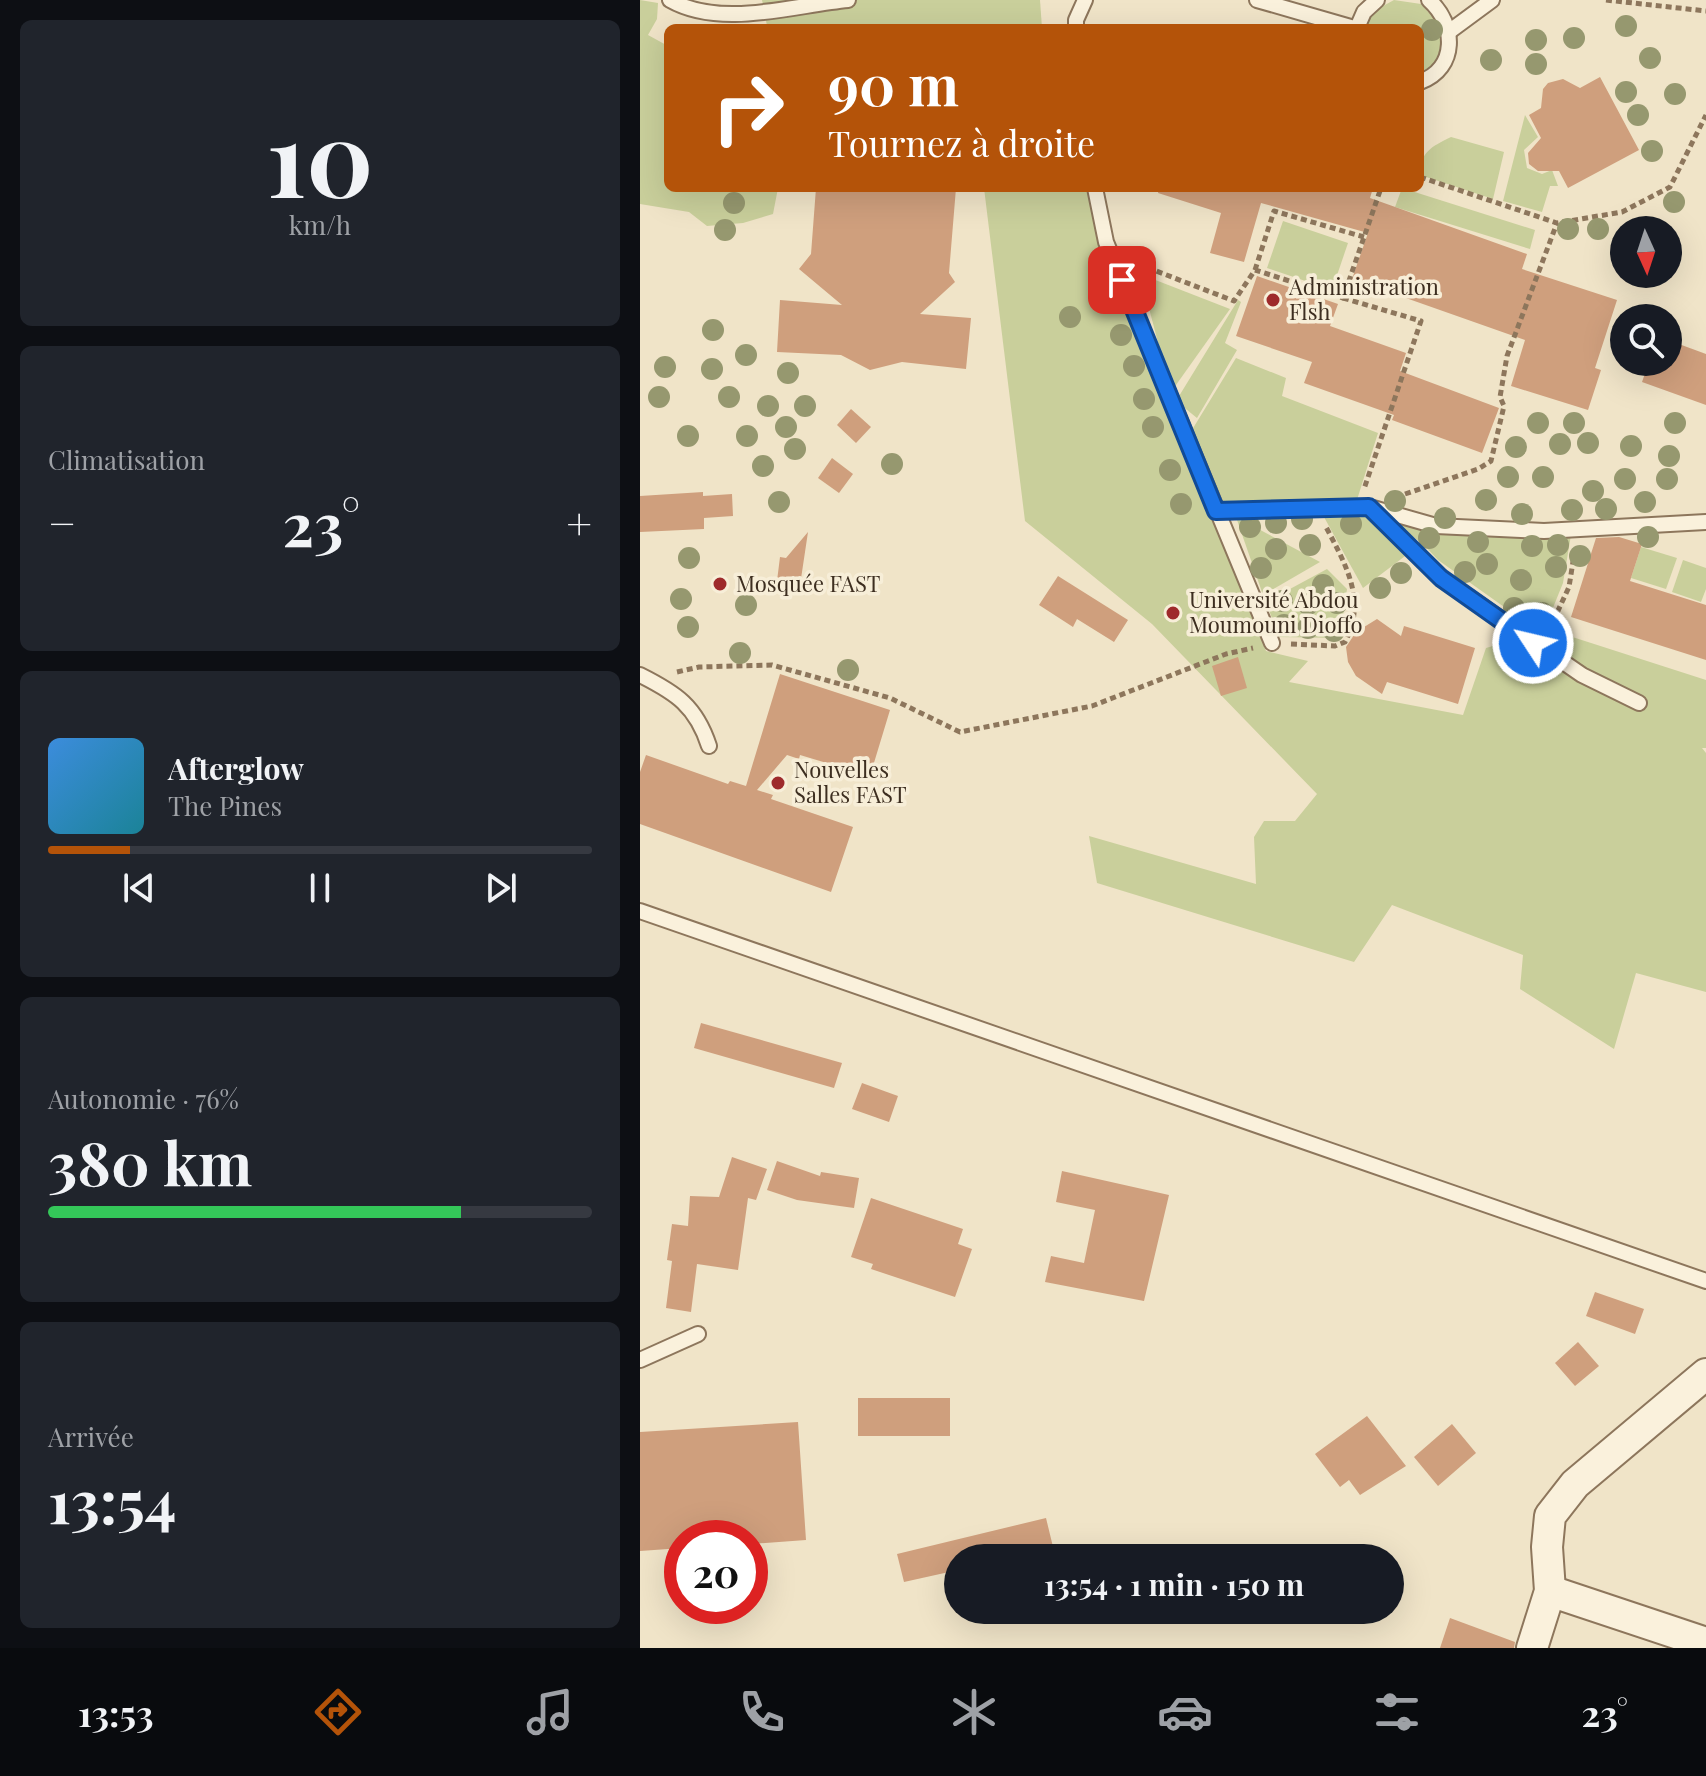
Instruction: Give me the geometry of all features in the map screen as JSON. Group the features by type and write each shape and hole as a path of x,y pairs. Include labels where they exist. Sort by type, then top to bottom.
{"street":[{"path":"1532,1648 1550,1591 1547,1547 1550,1516 1563,1496 1706,1374"},
{"path":"1550,1591 1706,1643"}],"lane":[{"path":"670,0 703,10 750,13 848,0"},
{"path":"1073,0 1076,24"},
{"path":"1076,24 1085,0"},
{"path":"1257,0 1341,24"},
{"path":"1357,24 1364,12 1377,0"},
{"path":"1424,79 1442,67 1449,50 1450,31 1444,14 1429,0"},
{"path":"1450,31 1492,0"},
{"path":"1096,192 1111,253 1272,643"},
{"path":"1216,511 1363,507 1436,526 1544,531 1706,522"},
{"path":"1363,507 1441,578 1582,675 1639,703"},
{"path":"644,677 686,703 701,721 709,746"},
{"path":"640,911 1706,1281"},
{"path":"640,1360 698,1334"}],"path":[{"path":"1606,0 1706,11"},
{"path":"1424,178 1557,223 1622,212 1670,187 1706,115"},
{"path":"1343,298 1380,192"},
{"path":"1111,253 1234,301 1255,270 1274,211 1364,237"},
{"path":"1363,507 1478,469 1491,461 1504,406 1500,397 1507,356 1557,223"},
{"path":"1255,270 1421,321 1363,507"},
{"path":"644,677 699,667 772,665 890,698 960,732 1092,706 1226,654 1272,643 1335,646 1345,642 1350,633 1356,611 1354,588 1317,509"},
{"path":"1533,643 1552,627 1569,587 1578,528"}],"green space":[{"path":"640,0 658,3 657,19 648,35 664,44 664,192 777,192 773,214 743,223 707,226 689,212 640,204"},
{"path":"762,0 1040,0 1042,24 767,24"},
{"path":"1394,0 1421,4 1440,25 1439,54 1427,70 1424,72 1424,24 1366,24 1374,11"},
{"path":"1525,115 1538,137 1524,150 1527,168 1542,174 1552,170 1558,186 1550,186 1542,212 1503,201"},
{"path":"1451,137 1504,152 1493,199 1424,176 1424,158"},
{"path":"984,192 1090,192 1266,651 1308,661 1289,682 1463,715 1486,648 1503,643 1532,653 1560,633 1706,680 1706,748 1702,748 1706,753 1706,992 1636,973 1614,1049 1520,989 1523,955 1392,905 1354,962 1097,883 1089,836 1256,884 1254,837 1264,821 1295,821 1317,794 1152,624 1025,521"},
{"path":"1401,192 1415,192 1535,230 1530,249 1395,207"},
{"path":"1283,221 1348,243 1332,290 1267,268"},
{"path":"1140,274 1230,309 1171,392"},
{"path":"1238,300 1241,302 1225,343 1237,350 1197,418 1176,401"},
{"path":"1236,358 1286,378 1282,396 1378,433 1356,503 1217,508 1187,438"},
{"path":"1367,512 1409,553 1363,588 1324,517"},
{"path":"1385,516 1571,535 1563,583 1546,625 1528,624 1438,560 1424,545"},
{"path":"1236,517 1320,562 1263,595"},
{"path":"1641,547 1677,558 1666,589 1631,578"},
{"path":"1683,560 1706,568 1706,589 1701,602 1672,592"},
{"path":"1327,569 1347,589 1340,638 1279,637 1266,602"}],"building":[{"path":"1600,77 1639,150 1568,188 1559,171 1538,171 1529,164 1528,153 1541,138 1529,115 1541,108 1543,89 1548,83 1563,79 1580,88"},
{"path":"816,192 956,192 949,273 955,282 920,314 971,318 966,369 902,362 870,370 841,355 777,352 780,300 842,305 799,269 811,254"},
{"path":"1158,192 1372,192 1370,198 1527,254 1522,269 1617,300 1616,304 1610,304 1610,322 1595,368 1601,370 1588,410 1511,386 1525,340 1352,279 1368,233 1261,203 1244,262 1210,253 1221,213"},
{"path":"1257,276 1338,304 1330,326 1406,353 1400,371 1499,408 1482,453 1392,420 1394,415 1304,383 1312,362 1236,336"},
{"path":"1682,345 1706,354 1706,405 1642,382 1644,376 1682,376"},
{"path":"851,409 871,427 856,443 837,425"},
{"path":"832,458 853,474 839,493 818,478"},
{"path":"703,492 703,496 732,494 733,516 704,518 704,529 640,532 640,496"},
{"path":"808,532 799,592 776,589 780,557 786,558"},
{"path":"1619,537 1642,544 1630,581 1706,605 1706,660 1571,617 1596,538"},
{"path":"1058,576 1128,620 1114,642 1077,619 1073,627 1039,605"},
{"path":"1377,619 1401,636 1404,626 1475,648 1458,704 1387,682 1382,694 1356,676 1348,662 1346,647 1356,632"},
{"path":"1238,657 1247,688 1221,696 1212,666"},
{"path":"780,674 890,710 870,776 800,755 799,759 787,755 757,790 773,795 771,799 853,827 831,892 640,824 640,772 646,755 728,784 730,781 746,786"},
{"path":"701,1023 842,1063 834,1088 694,1048"},
{"path":"862,1083 898,1096 889,1122 852,1109"},
{"path":"732,1157 767,1169 756,1200 748,1198 738,1270 697,1264 691,1312 666,1308 672,1261 667,1260 672,1224 688,1226 690,1196 719,1197"},
{"path":"777,1161 820,1176 821,1172 859,1178 854,1208 797,1200 767,1190"},
{"path":"1062,1171 1169,1195 1144,1301 1045,1282 1051,1256 1084,1263 1095,1210 1056,1202"},
{"path":"871,1198 963,1229 958,1244 972,1249 955,1297 871,1269 873,1264 851,1257"},
{"path":"1595,1292 1644,1309 1635,1334 1586,1316"},
{"path":"1578,1342 1599,1366 1575,1386 1555,1363"},
{"path":"858,1398 950,1398 950,1436 858,1436"},
{"path":"1367,1416 1406,1466 1360,1495 1349,1480 1340,1487 1315,1454"},
{"path":"798,1422 806,1540 768,1543 768,1520 664,1520 664,1549 640,1551 640,1432"},
{"path":"1452,1424 1476,1453 1438,1486 1414,1457"},
{"path":"1046,1518 1052,1544 944,1544 944,1573 904,1582 897,1554"},
{"path":"1450,1618 1515,1642 1514,1648 1440,1648"}],"place":[{"name":"Administration Flsh","path":"1273,300"},
{"name":"Mosquée FAST","path":"720,584"},
{"name":"Université Abdou Moumouni Dioffo","path":"1173,613"},
{"name":"Nouvelles Salles FAST","path":"778,783"}],"route":[{"path":"1122,280 1216,511 1369,507 1441,578 1533,643"}]}
